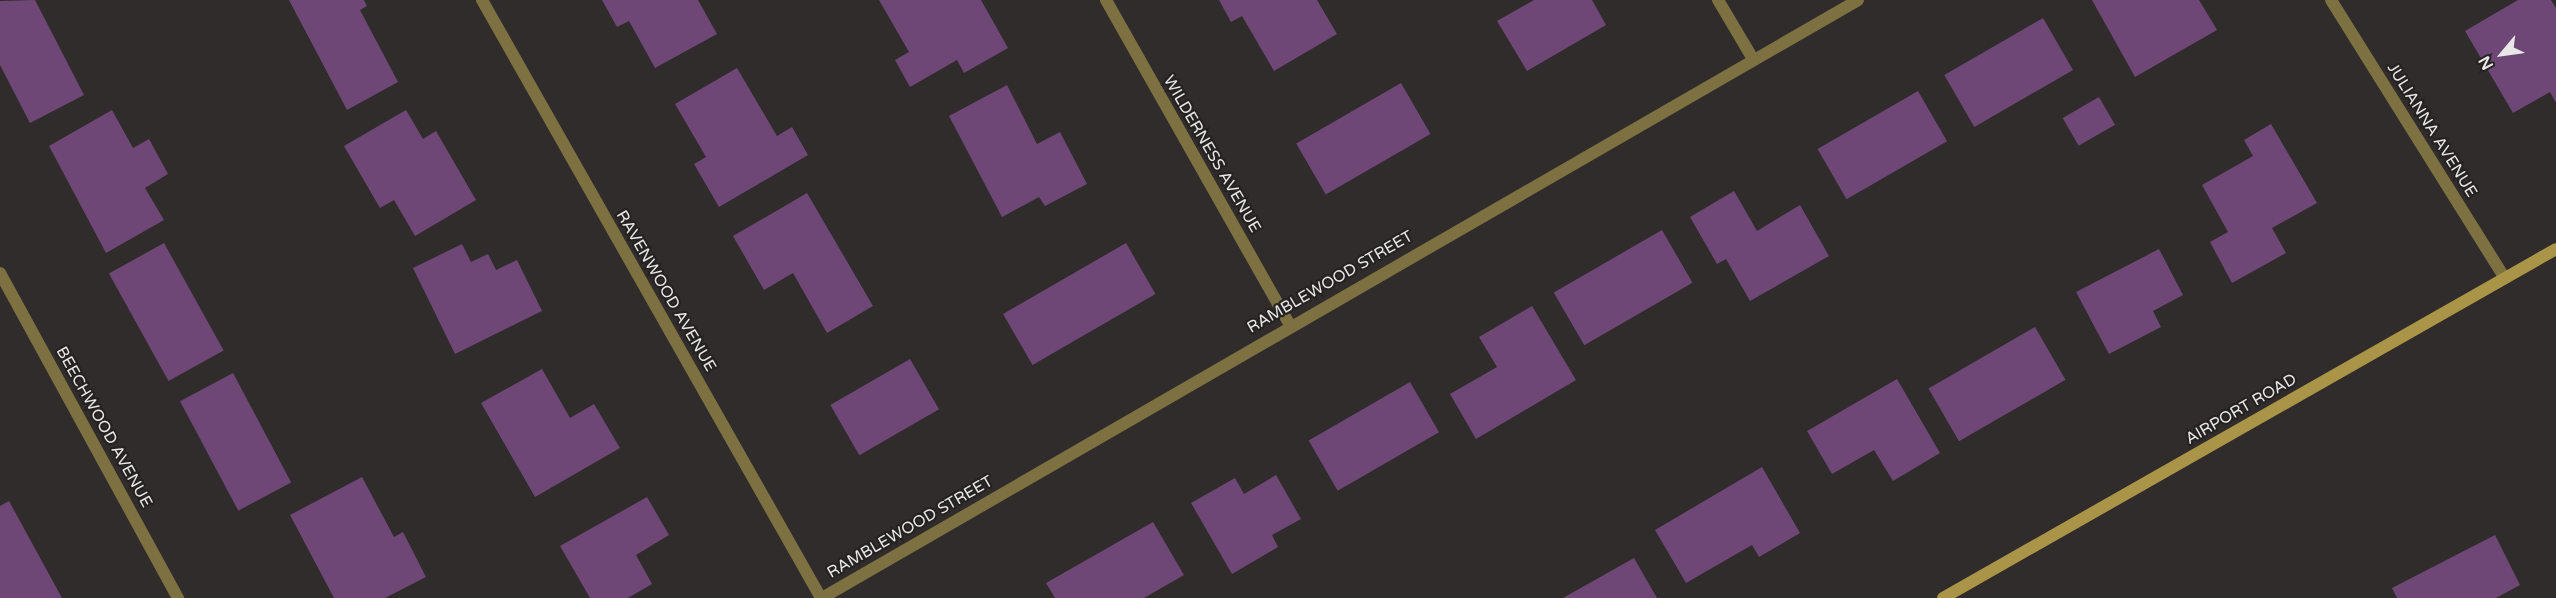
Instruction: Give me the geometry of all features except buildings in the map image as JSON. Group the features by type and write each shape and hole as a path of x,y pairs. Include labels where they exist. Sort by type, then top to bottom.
{"main road":[{"name":"AIRPORT ROAD","path":"1943,598 2556,249"}],"street":[{"name":"RAVENWOOD AVENUE","path":"482,0 822,598"},
{"name":"WILDERNESS AVENUE","path":"1106,0 1289,323"},
{"path":"1718,0 1753,59"},
{"name":"RAMBLEWOOD STREET","path":"822,598 1289,323 1858,0"},
{"name":"JULIANNA AVENUE","path":"2331,0 2505,278"},
{"name":"BEECHWOOD AVENUE","path":"0,273 178,598"}]}
